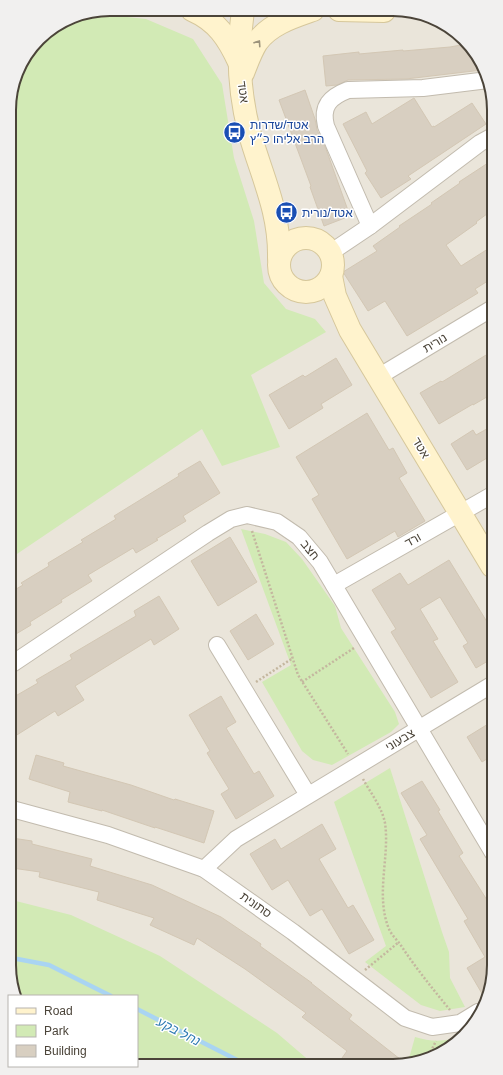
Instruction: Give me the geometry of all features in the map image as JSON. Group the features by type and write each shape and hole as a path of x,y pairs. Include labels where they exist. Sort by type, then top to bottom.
{"street":[{"path":"202,16 214,23 229,41 240,71"},
{"name":"אטד","path":"242,16 240,31 240,71 243,103 258,161 271,195 278,227 279,258"},
{"path":"240,71 258,42 270,29 297,16"},
{"path":"370,226 326,126 324,110 331,99 348,90 423,88 482,81"},
{"path":"330,253 370,226 487,139"},
{"name":"אטד","path":"271,195 294,225 311,238"},
{"path":"302,238 311,238 322,244 330,253 333,269 326,283 319,289 312,292 303,292 295,290 284,282 279,270 279,258 283,249 290,243 302,238"},
{"name":"אטד","path":"330,276 335,296 350,330 487,558"},
{"name":"אטד","path":"303,292 327,304 350,330"},
{"name":"נורית","path":"378,377 487,311"},
{"name":"ורד","path":"334,585 487,498"},
{"name":"חצב","path":"16,661 231,519 247,515 277,522 299,537 320,562 487,843"},
{"path":"217,644 308,795"},
{"name":"צבעוני","path":"204,869 236,839 487,688"},
{"name":"סתונית","path":"16,810 108,835 204,869 293,932 405,1018 432,1027 460,1023 472,1016"}],"path":[{"path":"302,682 367,640"},
{"path":"244,690 293,658"},
{"path":"354,979 399,942"}],"shaded area":[{"path":"110,16 393,16 411,18 434,26 455,39 471,58 480,74 484,86 487,110 487,971 482,995 468,1022 450,1040 417,1056 393,1059 138,1059 138,995 21,995 19,989 16,965 16,104 23,74 39,48 48,39 63,29 74,23 92,18"}],"green space":[{"path":"110,16 146,19 193,39 222,84 234,158 254,221 264,283 286,309 315,319 326,332 251,375 280,447 222,466 202,429 16,555 16,104 23,74 39,48 58,32 80,21"},
{"path":"241,529 265,534 286,542 302,559 335,606 341,628 395,712 399,724 391,732 332,765 313,760 302,751 262,682 291,665"},
{"path":"390,768 449,952 450,978 465,1007 440,1011 421,1005 365,962 386,946 334,802"},
{"path":"16,901 71,915 160,956 277,1033 307,1059 138,1059 138,995 21,995 16,965"},
{"path":"415,1037 438,1041 451,1039 423,1054 408,1057"}],"building":[{"path":"461,45 478,70 406,79 348,80 337,85 326,86 323,56 359,52 359,54"},
{"path":"305,90 315,119 317,130 326,149 350,216 324,226 310,187 311,186 279,100"},
{"path":"414,98 432,127 472,103 486,124 408,176 411,179 381,198 365,173 367,171 343,124 366,112 372,124"},
{"path":"487,164 487,214 446,245 461,266 487,250 487,282 475,289 478,293 407,336 385,301 368,311 343,272 377,251 373,246 400,227 399,226 432,204 431,203 460,183 459,182"},
{"path":"487,354 487,397 439,424 420,393 441,381 442,382"},
{"path":"336,358 352,385 321,404 323,408 289,429 269,395 303,375 305,377"},
{"path":"367,413 389,450 393,448 407,473 399,478 425,521 398,537 395,531 347,559 312,499 319,495 296,457"},
{"path":"487,429 487,458 467,470 451,444 473,430 476,435"},
{"path":"200,461 220,493 183,516 186,521 156,539 158,540 136,553 133,548 88,575 92,581 61,600 62,602 30,622 31,625 16,634 16,589 23,585 21,583 49,566 48,563 83,542 81,540 116,519 114,516 179,476 178,474"},
{"path":"230,537 257,582 218,606 191,561"},
{"path":"449,560 487,622 487,662 476,668 463,646 468,643 440,597 420,609 438,639 433,641 458,682 431,698 391,632 396,629 372,590 400,573 408,585"},
{"path":"159,596 179,629 154,645 151,639 75,686 84,700 58,716 55,711 16,735 16,696 38,683 36,680 72,659 70,655 136,616 134,611"},
{"path":"256,614 274,644 248,660 230,631"},
{"path":"221,696 236,722 226,728 254,774 259,771 274,796 236,819 221,794 229,789 207,753 210,751 189,715"},
{"path":"487,725 487,759 482,762 467,737"},
{"path":"36,755 64,763 63,766 131,785 174,800 175,799 214,811 204,843 102,810 68,802 70,792 29,779"},
{"path":"422,781 440,810 438,811 463,853 459,856 487,900 487,971 482,994 467,968 485,957 464,921 468,919 420,839 427,835 401,793"},
{"path":"322,824 336,849 319,859 348,908 353,905 374,940 349,954 322,909 310,916 288,880 272,890 250,854 275,839 281,849"},
{"path":"16,839 32,841 32,844 92,859 90,866 152,885 221,917 261,944 260,946 312,983 352,1015 349,1019 399,1058 343,1059 342,1058 347,1051 302,1017 306,1013 245,969 197,938 194,945 150,925 154,918 97,900 99,892 39,877 40,872 16,869"}],"waterway":[{"name":"נחל בקע","path":"16,959 49,965 109,995"},
{"name":"נחל בקע","path":"138,1010 235,1059"}],"place":[{"name":"אטד/שדרות הרב אליהו כ״ץ","path":"234,132"},
{"name":"אטד/נורית","path":"287,213"}]}
